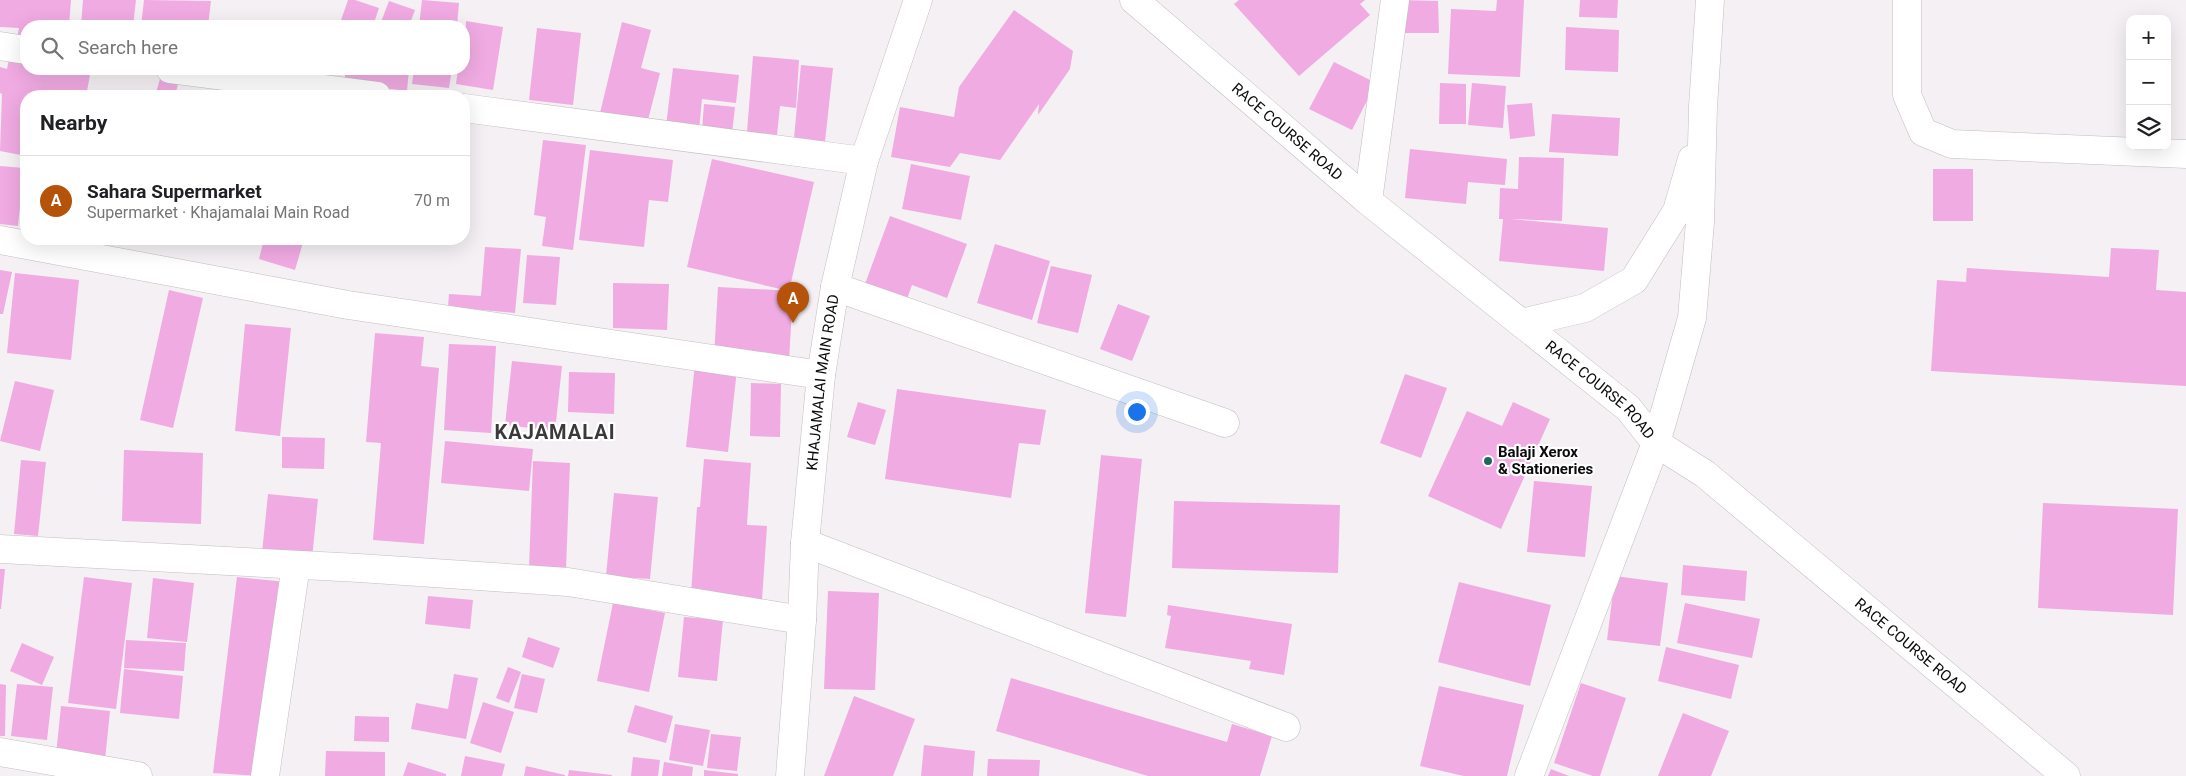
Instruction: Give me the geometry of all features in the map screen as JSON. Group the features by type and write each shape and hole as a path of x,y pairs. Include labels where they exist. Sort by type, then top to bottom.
{"street":[{"name":"KHAJAMALAI MAIN ROAD","path":"790,776 802,620 805,544 821,375 835,287 864,161 918,0"},
{"name":"RACE COURSE ROAD","path":"1134,0 1368,201 1628,408 1656,443 1705,474 2066,776"},
{"path":"1368,201 1395,0"},
{"path":"1529,776 1656,443 1692,318 1700,222 1703,121 1710,0"},
{"path":"1907,0 1907,95 1923,132 1952,144 2186,154"},
{"path":"0,46 20,49"},
{"path":"216,75 331,90"},
{"path":"470,109 864,161"},
{"path":"1521,323 1584,308 1634,280 1677,211 1703,121"},
{"path":"0,240 20,244"},
{"path":"27,245 348,305 821,375"},
{"path":"835,287 1226,422"},
{"path":"805,544 1286,727"},
{"path":"0,549 568,582 802,620"},
{"path":"265,776 296,565"},
{"path":"0,752 138,776"}],"building":[{"path":"0,0 71,0 69,20 20,20 20,38 17,38 19,28 0,27"},
{"path":"83,0 136,0 134,20 81,20"},
{"path":"144,0 211,1 209,20 142,20"},
{"path":"348,0 355,0 379,8 375,20 341,20"},
{"path":"422,0 459,3 458,20 420,20"},
{"path":"1239,0 1365,0 1360,4 1370,15 1299,76 1234,4"},
{"path":"1401,0 1438,1 1439,33 1401,33"},
{"path":"1497,0 1524,0 1520,77 1448,74 1451,9 1496,11"},
{"path":"1580,0 1618,0 1617,18 1579,17"},
{"path":"389,1 415,10 411,20 382,20"},
{"path":"1014,10 1073,51 1070,69 1038,115 1039,104 1000,160 960,153 950,167 891,157 900,107 954,117 959,87"},
{"path":"470,22 503,27 493,90 456,84 457,75 470,75"},
{"path":"622,22 651,30 641,68 660,73 647,124 600,113"},
{"path":"1566,27 1619,30 1618,72 1565,70"},
{"path":"537,28 581,33 573,105 529,100"},
{"path":"753,56 799,60 796,108 780,106 777,135 747,132"},
{"path":"9,59 20,61 20,75 90,75 87,90 20,90 20,155 0,151 2,94 0,93 0,67 7,69"},
{"path":"1334,62 1376,83 1352,130 1309,109"},
{"path":"801,65 833,68 824,151 793,148"},
{"path":"673,68 739,75 736,103 702,99 699,130 666,126"},
{"path":"345,75 408,75 407,90 344,83"},
{"path":"413,75 451,75 449,88 412,84"},
{"path":"160,79 178,84 176,90 157,90"},
{"path":"1440,83 1466,84 1466,124 1439,124"},
{"path":"1472,83 1506,86 1503,128 1468,125"},
{"path":"225,84 245,90 224,90"},
{"path":"1532,103 1535,136 1510,139 1507,105"},
{"path":"704,104 735,107 732,134 702,131"},
{"path":"1552,114 1620,118 1618,156 1549,152"},
{"path":"543,140 586,145 573,250 542,246 546,217 534,215"},
{"path":"1410,149 1507,159 1505,185 1468,182 1466,204 1405,198"},
{"path":"590,150 673,160 668,202 649,200 644,247 579,240"},
{"path":"1519,157 1564,158 1562,221 1510,219 1608,228 1604,271 1499,261 1503,219 1499,219 1500,188 1518,189"},
{"path":"712,159 814,182 789,291 687,267"},
{"path":"911,164 970,176 961,220 902,209"},
{"path":"0,166 20,168 18,226 0,224"},
{"path":"1933,169 1973,169 1973,221 1933,221"},
{"path":"890,216 967,244 947,298 912,285 907,299 865,284"},
{"path":"995,244 1050,261 1032,320 977,303"},
{"path":"262,245 302,245 295,270 259,259"},
{"path":"485,247 521,249 515,313 448,307 449,294 481,296"},
{"path":"2111,248 2159,250 2156,290 2186,292 2186,386 1931,371 1937,280 1966,282 1967,268 2109,277"},
{"path":"527,255 560,257 556,305 523,303"},
{"path":"1051,266 1092,275 1078,333 1037,323"},
{"path":"0,270 12,272 3,314 0,314"},
{"path":"15,273 79,280 71,360 7,353"},
{"path":"613,283 669,284 667,330 613,328"},
{"path":"718,287 793,291 789,361 714,357"},
{"path":"169,290 203,298 173,428 140,420"},
{"path":"1118,304 1150,316 1132,361 1100,349"},
{"path":"245,324 291,328 280,436 235,431"},
{"path":"375,333 424,337 421,366 439,368 424,544 373,540 381,443 366,442"},
{"path":"449,344 496,346 491,433 444,430"},
{"path":"512,361 562,366 555,431 505,425"},
{"path":"695,364 737,369 728,452 686,447"},
{"path":"569,372 615,373 614,414 568,412"},
{"path":"1405,374 1447,388 1421,458 1380,443"},
{"path":"15,381 54,390 40,451 0,441"},
{"path":"751,383 781,384 780,437 750,436"},
{"path":"897,389 1046,410 1040,445 1019,443 1011,498 885,479"},
{"path":"858,402 886,410 875,445 847,437"},
{"name":"Balaji Xerox & Stationeries","path":"1513,402 1550,419 1501,529 1428,496 1467,411 1502,426"},
{"path":"282,437 325,438 324,469 282,468"},
{"path":"445,441 533,449 529,491 441,483"},
{"path":"124,450 203,453 201,524 122,521"},
{"path":"1101,455 1142,459 1126,617 1085,613"},
{"path":"704,459 751,463 747,525 767,526 762,600 691,594 697,507 700,507"},
{"path":"21,460 46,462 38,536 14,534"},
{"path":"533,461 570,463 566,569 529,568"},
{"path":"1534,481 1592,486 1585,557 1527,552"},
{"path":"614,493 658,497 650,579 606,576"},
{"path":"268,494 318,499 312,559 262,553"},
{"path":"1174,501 1340,505 1338,573 1172,568"},
{"path":"2043,503 2178,509 2173,615 2038,608"},
{"path":"1683,565 1747,571 1745,601 1681,595"},
{"path":"0,569 5,569 1,609 0,609"},
{"path":"1615,576 1668,583 1660,646 1607,640"},
{"path":"84,577 132,583 116,709 68,703"},
{"path":"237,577 286,582 259,776 213,773"},
{"path":"153,578 194,583 187,642 147,638"},
{"path":"1459,582 1551,605 1530,686 1438,662"},
{"path":"828,591 879,593 875,690 824,689"},
{"path":"428,596 473,600 470,629 425,624"},
{"path":"613,603 665,613 649,692 597,681"},
{"path":"1685,603 1760,619 1752,658 1677,643"},
{"path":"1168,605 1292,624 1284,675 1249,669 1251,661 1165,648 1171,616 1167,615"},
{"path":"684,617 723,620 717,681 678,677"},
{"path":"528,637 560,648 553,668 522,657"},
{"path":"126,640 186,643 184,671 124,668"},
{"path":"22,643 54,657 42,685 10,671"},
{"path":"1666,647 1739,665 1731,699 1658,681"},
{"path":"508,667 521,672 509,703 496,698"},
{"path":"124,669 183,676 179,719 120,713"},
{"path":"454,674 478,678 466,739 411,729 416,703 448,709"},
{"path":"522,674 545,679 537,713 514,708"},
{"path":"1011,678 1227,742 1232,724 1272,736 1260,776 1148,776 996,731"},
{"path":"1581,683 1626,698 1600,776 1593,776 1554,763"},
{"path":"0,684 6,685 5,736 0,736"},
{"path":"17,684 53,687 47,740 11,736"},
{"path":"1439,686 1524,705 1507,776 1464,776 1420,766"},
{"path":"854,696 915,719 893,776 824,776"},
{"path":"483,702 514,712 501,753 470,743"},
{"path":"635,705 673,716 666,743 627,732"},
{"path":"61,706 110,711 105,760 56,755"},
{"path":"1683,713 1729,731 1711,776 1658,776"},
{"path":"355,716 389,717 389,742 354,741"},
{"path":"675,724 710,730 703,766 669,760"},
{"path":"711,734 741,737 737,771 707,768"},
{"path":"924,745 975,751 973,776 921,776"},
{"path":"326,751 385,752 385,776 325,776"},
{"path":"465,756 505,764 502,776 461,776"},
{"path":"633,757 660,760 658,776 631,776"},
{"path":"988,759 1040,760 1039,776 987,776"},
{"path":"408,762 446,774 446,776 403,776"},
{"path":"664,762 693,767 692,776 662,776"},
{"path":"526,766 565,775 565,776 524,776"},
{"path":"1551,769 1569,776 1548,776"},
{"path":"569,770 612,775 612,776 568,776"},
{"path":"704,770 738,774 738,776 704,776"}],"place":[{"name":"Sahara Supermarket","path":"793,323"},
{"name":"Balaji Xerox & Stationeries","path":"1488,461"}],"district":[{"name":"KAJAMALAI","path":"555,432"}]}
